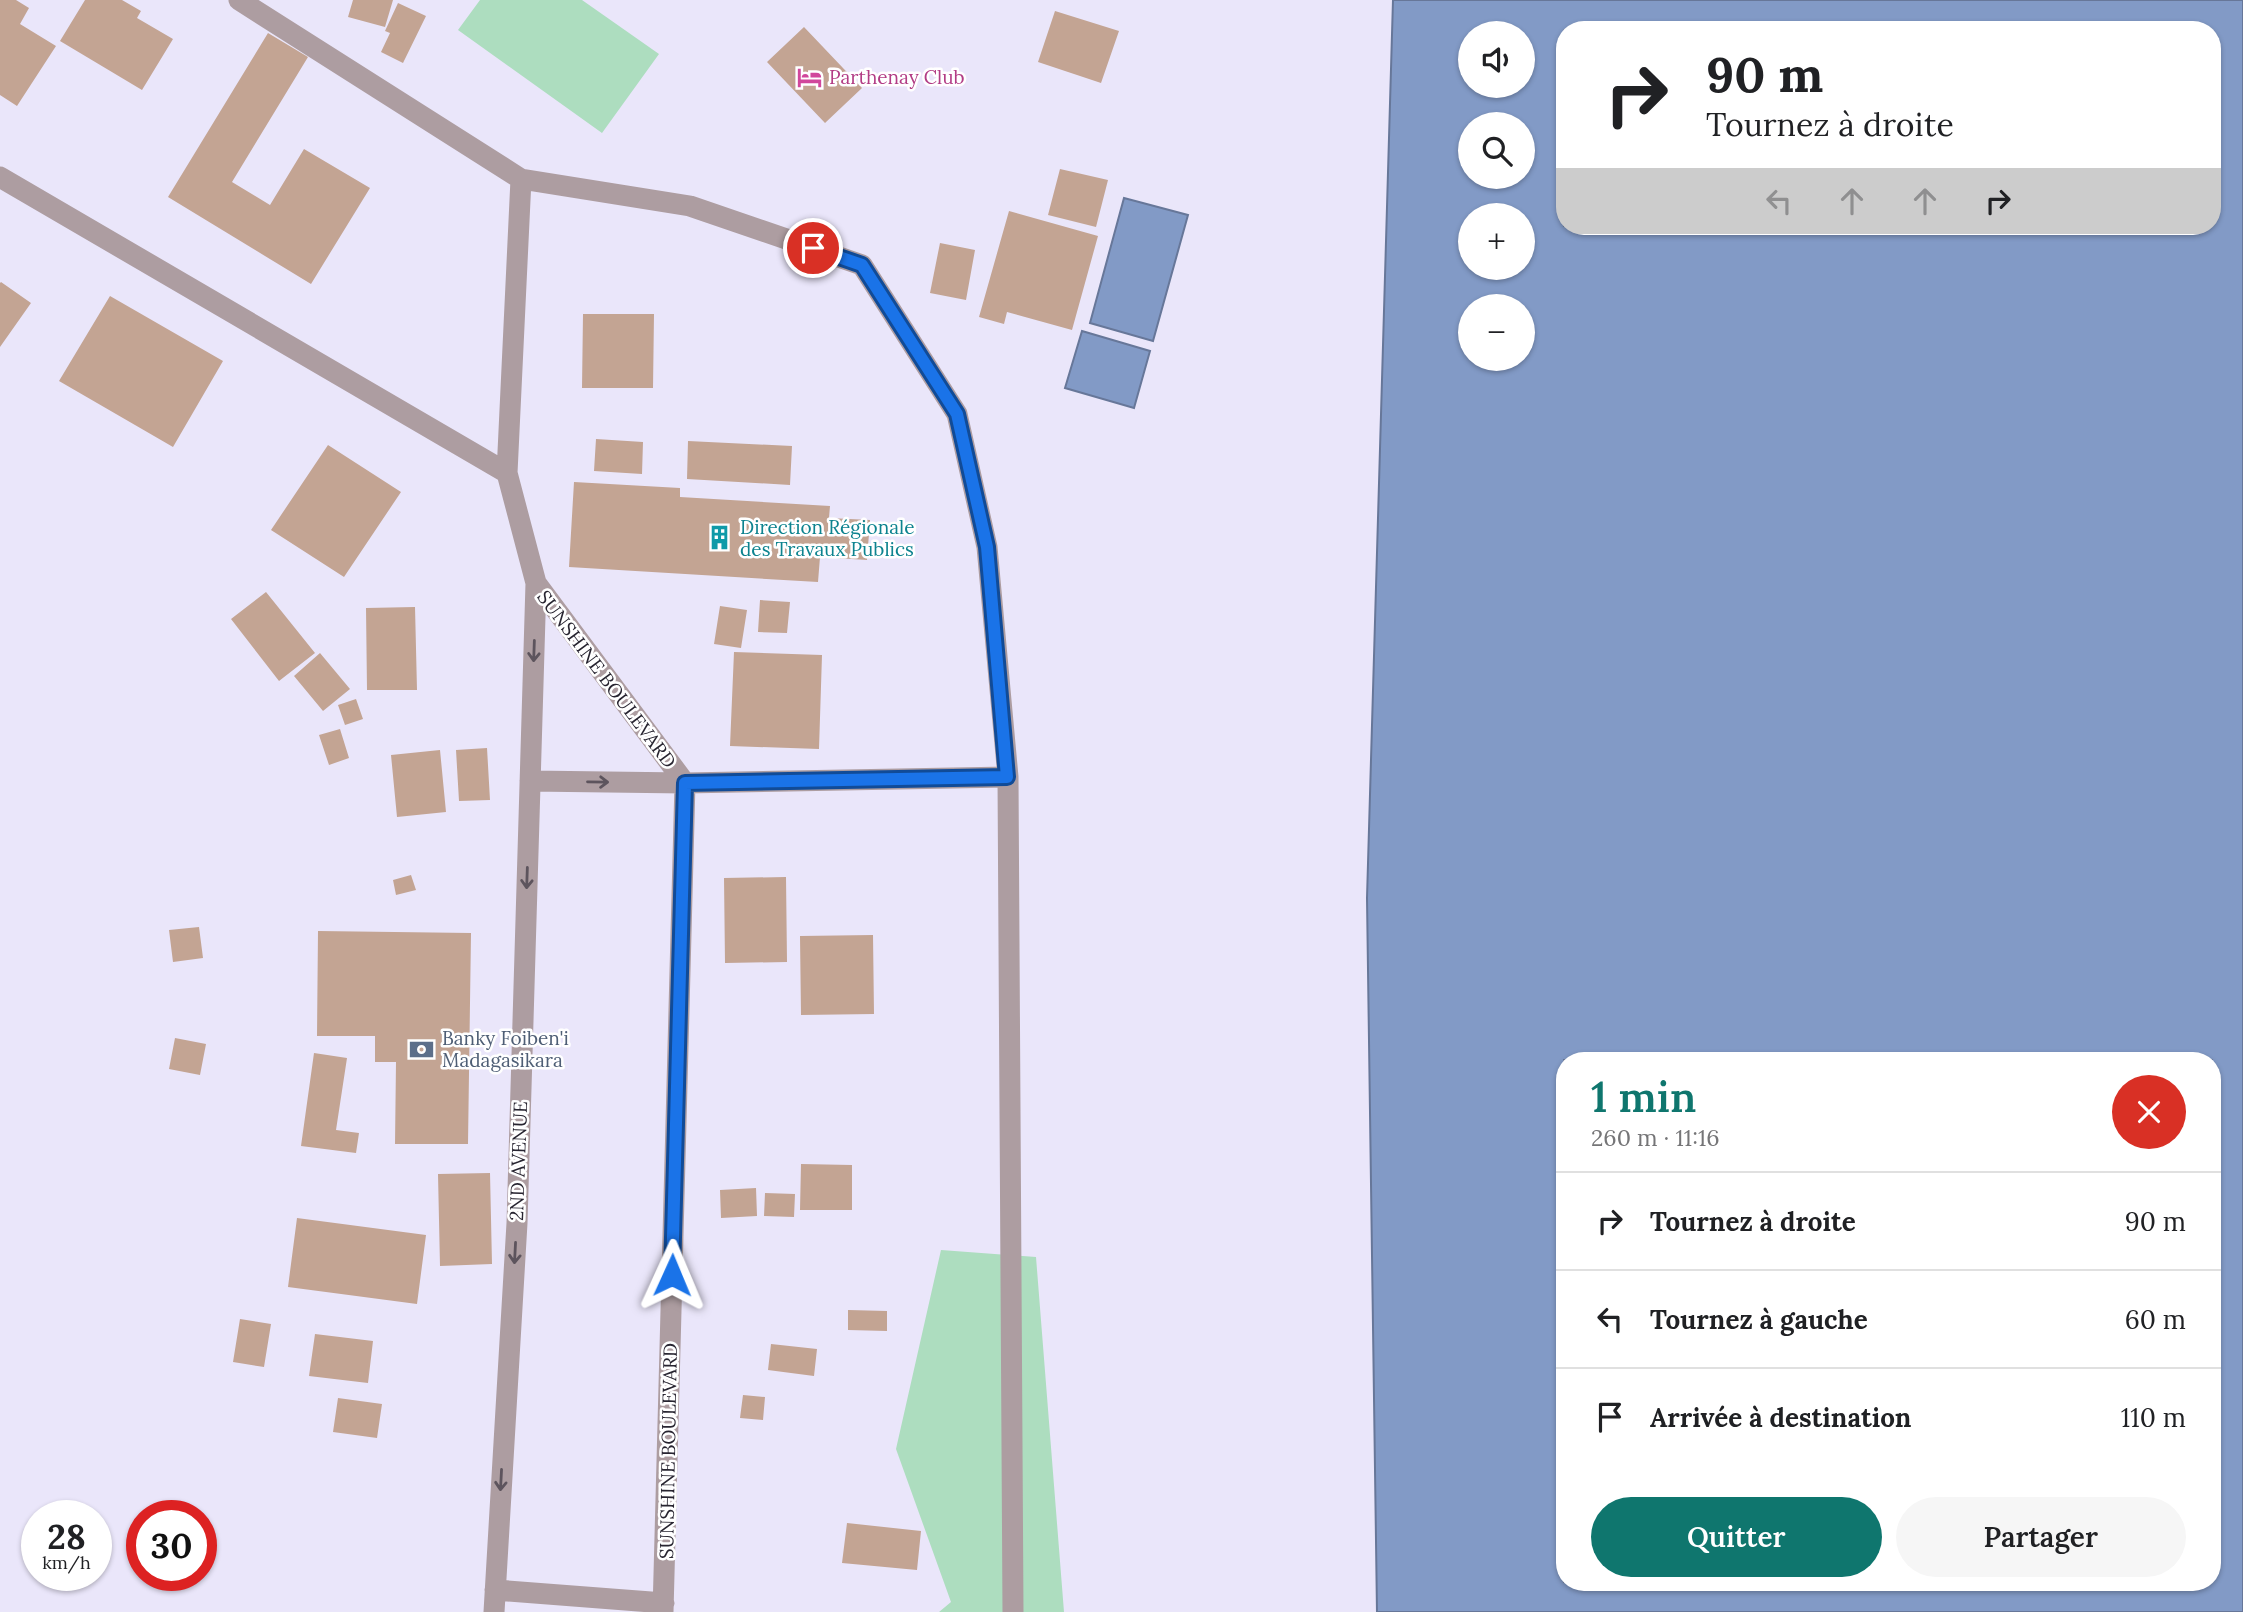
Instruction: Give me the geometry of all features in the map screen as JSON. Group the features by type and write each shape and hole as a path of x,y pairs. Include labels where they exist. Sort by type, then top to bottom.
{"street":[{"path":"239,0 522,179 690,206 862,265 957,414 987,547 1007,777 1013,1612"},
{"path":"0,177 507,473"},
{"path":"522,179 507,473 536,583"},
{"name":"2ND AVENUE","path":"494,1612 517,1223 536,583"},
{"name":"SUNSHINE BOULEVARD","path":"536,583 685,783 663,1607"},
{"path":"530,781 685,783 1007,777"},
{"path":"495,1590 663,1607"}],"green space":[{"path":"480,0 582,0 659,54 602,133 458,30"},
{"path":"941,1250 1036,1257 1064,1612 939,1612 951,1602 896,1449"}],"water":[{"path":"1393,0 2243,0 2243,1612 1377,1612 1367,898"},
{"path":"1124,198 1188,215 1153,341 1090,323"},
{"path":"1082,331 1150,351 1134,408 1065,388"}],"building":[{"path":"0,0 16,0 29,8 20,24 56,46 17,106 0,95"},
{"path":"85,0 122,0 141,11 137,18 173,39 142,90 60,41"},
{"path":"353,0 393,0 385,27 348,17"},
{"path":"398,3 426,16 403,63 381,52 390,33 385,31"},
{"path":"1055,11 1119,31 1101,83 1038,62"},
{"path":"804,27 862,88 825,123 767,62"},
{"path":"268,33 308,57 232,182 270,205 304,149 370,188 311,284 168,197"},
{"path":"1060,169 1108,180 1096,227 1048,215"},
{"path":"1009,211 1098,236 1072,330 1007,312 1004,324 979,317"},
{"path":"940,243 975,250 966,300 930,293"},
{"path":"0,283 31,303 0,347"},
{"path":"110,296 223,361 173,447 59,381"},
{"path":"583,314 654,314 653,388 582,388"},
{"path":"596,439 643,442 642,474 594,471"},
{"path":"688,441 792,446 790,485 687,479"},
{"path":"328,445 401,492 344,577 271,530"},
{"name":"Direction Régionale des Travaux Publics","path":"574,482 680,488 680,497 830,506 829,518 870,520 867,560 820,557 818,582 569,567"},
{"path":"266,592 315,653 279,681 231,619"},
{"path":"760,600 790,602 787,633 758,632"},
{"path":"720,606 747,610 741,648 714,644"},
{"path":"415,607 417,690 367,690 366,608"},
{"path":"734,652 822,655 819,749 730,746"},
{"path":"320,653 350,689 323,711 294,676"},
{"path":"356,699 363,719 345,725 338,705"},
{"path":"340,729 349,758 329,765 319,735"},
{"path":"487,748 490,800 459,801 456,750"},
{"path":"440,750 446,812 397,817 391,755"},
{"path":"411,875 416,890 396,895 393,880"},
{"path":"786,877 787,962 725,963 724,878"},
{"path":"199,927 203,958 173,962 169,930"},
{"name":"Banky Foiben'i Madagasikara","path":"318,931 471,933 468,1144 395,1144 396,1062 375,1062 375,1036 317,1036"},
{"path":"873,935 874,1014 801,1015 800,936"},
{"path":"175,1038 206,1044 200,1075 169,1069"},
{"path":"314,1053 347,1058 336,1130 359,1133 356,1153 301,1146"},
{"path":"801,1164 852,1165 852,1210 800,1210"},
{"path":"490,1173 492,1264 440,1266 438,1174"},
{"path":"756,1188 757,1216 721,1218 720,1190"},
{"path":"765,1193 795,1194 794,1217 764,1216"},
{"path":"297,1218 426,1235 417,1304 288,1287"},
{"path":"848,1310 887,1311 887,1331 848,1330"},
{"path":"240,1319 271,1324 264,1367 233,1362"},
{"path":"315,1334 373,1341 368,1383 309,1376"},
{"path":"771,1344 817,1349 814,1376 768,1370"},
{"path":"743,1395 765,1397 763,1420 740,1418"},
{"path":"338,1398 382,1404 377,1438 333,1432"},
{"path":"847,1523 921,1531 917,1570 842,1563"}],"place":[{"name":"Parthenay Club","path":"809,77"},
{"name":"Direction Régionale des Travaux Publics","path":"720,538"},
{"name":"Banky Foiben'i Madagasikara","path":"422,1049"}],"route":[{"path":"672,1275 685,783 1007,777 987,547 957,414 862,265 813,248"}]}
